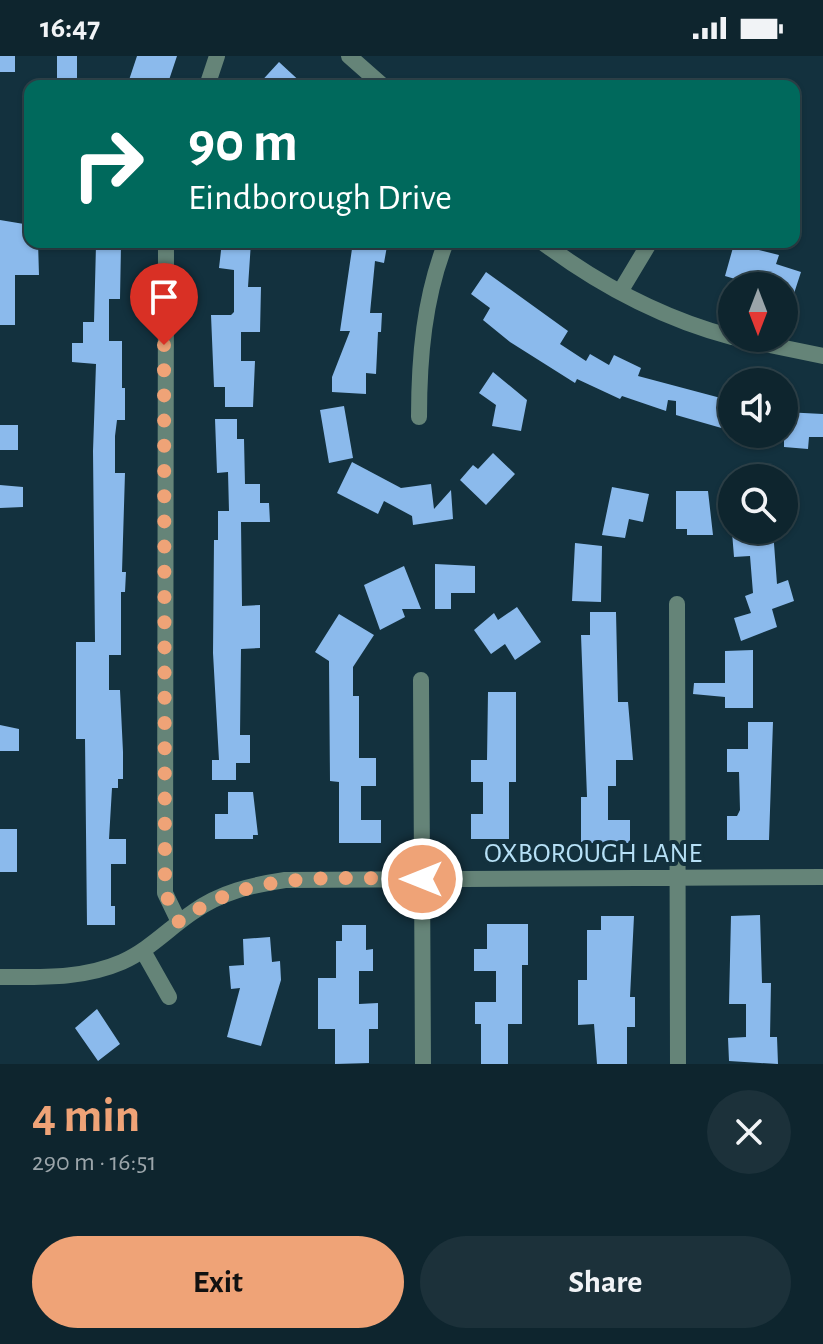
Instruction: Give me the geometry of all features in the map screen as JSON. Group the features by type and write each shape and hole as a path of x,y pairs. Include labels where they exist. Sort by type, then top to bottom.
{"street":[{"path":"209,80 217,56"},
{"path":"349,56 376,80"},
{"path":"166,248 165,893 179,922"},
{"path":"419,417 422,338 432,286 444,248"},
{"path":"551,248 620,292 683,321 718,333"},
{"path":"620,292 646,248"},
{"path":"798,351 823,356"},
{"path":"677,604 678,1064"},
{"path":"421,680 423,1064"},
{"name":"OXBOROUGH LANE","path":"0,977 66,977 95,972 143,951 179,922 219,897 249,886 285,880 823,877"},
{"path":"143,951 169,997"}],"building":[{"path":"0,56 15,56 15,72 0,72"},
{"path":"57,56 77,56 77,78 57,78"},
{"path":"137,56 177,56 169,80 129,80"},
{"path":"279,62 298,80 262,80"},
{"path":"0,220 24,224 24,248 38,248 39,275 15,275 15,325 0,325"},
{"path":"96,248 121,248 120,299 109,299 109,341 122,341 122,388 125,388 125,420 117,420 115,436 115,473 125,473 122,572 126,572 125,592 121,592 121,655 109,655 109,690 120,690 123,779 118,779 118,788 112,788 109,839 126,839 126,864 111,864 111,906 115,906 115,925 87,925 85,739 76,739 76,642 95,642 93,451 96,364 72,362 72,343 83,343 83,322 94,322"},
{"path":"221,248 251,248 248,287 261,287 260,332 241,332 241,361 255,361 253,407 225,407 225,387 214,387 211,315 231,315 234,312 234,270 219,268"},
{"path":"352,248 387,248 384,263 375,261 370,313 382,313 381,332 378,332 376,374 366,373 366,394 332,392 332,377 350,331 340,331"},
{"path":"733,248 750,248 779,255 776,264 801,272 798,281 798,272 726,272"},
{"path":"486,272 568,331 560,344 586,361 590,354 609,365 614,355 641,368 638,376 718,397 718,427 676,415 676,401 668,400 666,411 622,396 620,399 577,379 575,383 510,342 483,320 490,308 471,294"},
{"path":"493,372 527,400 521,431 492,426 496,405 479,393"},
{"path":"344,406 353,458 329,463 320,410"},
{"path":"798,413 823,414 823,437 809,437 808,449 796,448"},
{"path":"215,419 237,419 237,439 244,439 245,484 260,484 260,503 269,503 270,522 241,522 242,606 260,605 260,648 241,649 240,735 250,735 250,763 236,763 236,780 212,780 212,760 219,760 213,653 214,540 218,540 218,511 229,511 228,472 217,473"},
{"path":"0,425 18,425 18,450 0,450"},
{"path":"493,453 515,474 486,505 460,480 473,465 478,469"},
{"path":"352,462 401,488 431,484 434,509 451,490 453,519 413,525 412,516 384,501 378,514 337,493"},
{"path":"0,485 23,487 23,507 0,508"},
{"path":"612,487 649,494 643,522 629,519 625,538 602,535"},
{"path":"676,491 708,491 713,535 687,535 687,529 676,529"},
{"path":"575,543 602,546 601,602 572,601"},
{"path":"733,544 774,544 777,584 788,580 794,601 772,609 777,627 741,641 734,618 751,613 745,596 753,593 750,556 734,557"},
{"path":"435,564 475,566 475,593 451,593 451,609 435,609"},
{"path":"404,566 421,609 402,609 405,617 380,630 364,585"},
{"path":"517,607 541,642 515,660 505,644 491,654 474,630 494,613 498,620"},
{"path":"590,612 616,612 618,702 628,702 633,760 616,760 616,786 608,786 608,820 630,820 630,843 581,843 581,797 587,797 581,635 590,635"},
{"path":"339,614 374,635 353,667 353,696 359,696 359,758 376,758 376,786 361,786 361,820 381,820 381,843 339,843 339,782 330,781 329,661 315,652"},
{"path":"753,650 753,708 725,708 725,697 693,694 694,683 725,683 725,651"},
{"path":"488,692 516,692 516,782 509,782 509,839 471,839 471,814 483,814 483,782 471,782 471,760 487,760"},
{"path":"748,722 773,722 769,840 727,840 727,816 737,816 740,810 739,772 727,772 727,749 748,749"},
{"path":"0,725 19,729 19,751 0,751"},
{"path":"228,792 253,792 258,835 253,835 253,839 215,839 215,814 228,814"},
{"path":"0,829 17,829 17,872 0,872"},
{"path":"760,915 762,983 771,983 770,1037 777,1037 778,1064 729,1061 728,1038 746,1037 746,1004 729,1004 731,916"},
{"path":"601,916 634,916 630,997 635,997 635,1027 627,1027 627,1064 597,1064 594,1024 578,1025 578,980 587,980 587,930 601,930"},
{"path":"487,924 528,924 528,965 522,965 522,1024 508,1024 508,1064 481,1064 481,1024 475,1024 475,1002 496,1002 496,971 474,971 474,949 487,949"},
{"path":"342,925 366,925 366,950 373,949 373,971 359,971 359,1004 378,1003 378,1029 369,1029 369,1063 335,1064 335,1029 318,1029 318,978 336,978 336,941 342,941"},
{"path":"270,937 272,962 280,961 281,980 261,1046 227,1037 240,988 231,989 229,966 244,965 243,939"},
{"path":"97,1009 120,1044 98,1061 75,1028"}],"route":[{"path":"164,345 165,893 179,922 219,897 249,886 285,880 422,879"}]}
